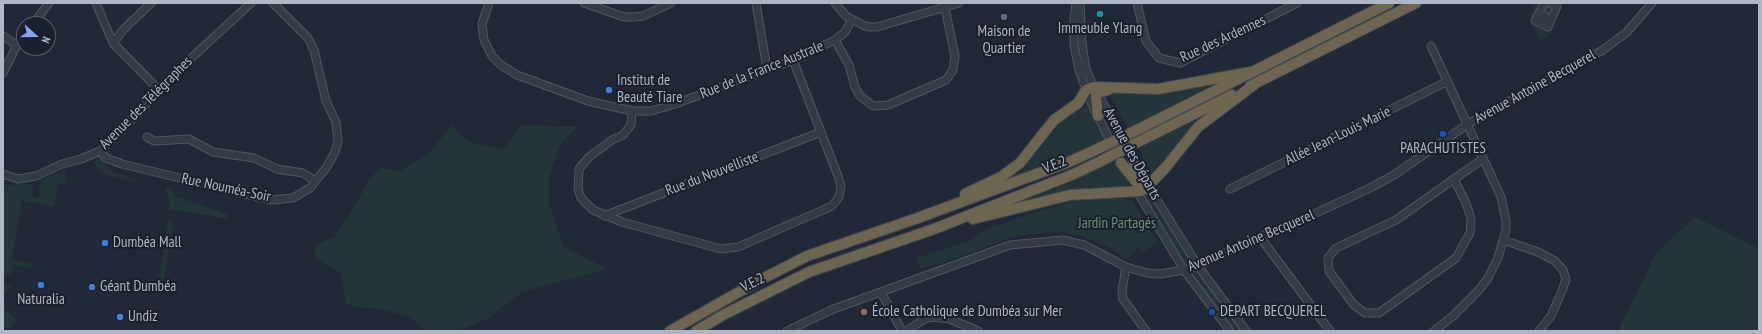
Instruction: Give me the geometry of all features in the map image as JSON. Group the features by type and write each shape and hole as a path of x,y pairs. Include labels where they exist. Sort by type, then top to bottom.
{"highway":[{"name":"V.E.2","path":"670,331 741,290 807,256 915,219 1068,162 1389,3"},
{"name":"V.E.2","path":"696,331 723,315 809,272 934,229 1074,174 1416,3"},
{"path":"915,219 1001,177 1020,163 1054,120 1063,112 1074,107 1093,94 1114,88 1158,89 1251,72"},
{"path":"934,229 1070,195 1142,187 1166,167 1198,127 1255,84"},
{"path":"1093,94 1107,109"},
{"path":"1093,94 1098,116"},
{"path":"1134,162 1142,187"},
{"path":"1122,163 1133,179 1142,187"}],"street":[{"path":"39,16 49,3"},
{"path":"96,3 113,43 158,90"},
{"path":"113,43 124,29 151,3"},
{"name":"Avenue des Télégraphes","path":"3,174 18,179 36,176 62,164 81,159 100,151 185,63 251,3"},
{"name":"Rue Nouméa-Soir","path":"100,151 106,158 122,164 270,200 293,198 310,188 326,168 338,144 336,122 326,101 314,50 308,38 273,3"},
{"name":"Rue de la France Australe","path":"489,3 482,24 484,40 492,56 501,65 517,75 588,101 632,111 651,111 675,104 793,60 835,40 845,32 852,20"},
{"path":"584,3 624,17 643,16 671,3"},
{"path":"756,3 767,69"},
{"path":"835,3 852,20 865,26 877,27 945,5 959,3"},
{"path":"1076,3 1074,19 1074,52 1093,94"},
{"path":"1080,3 1082,44 1086,69 1093,94"},
{"name":"Rue des Ardennes","path":"1137,3 1146,42 1159,58 1180,63 1297,3"},
{"name":"Avenue Antoine Becquerel","path":"787,331 831,310 1010,245 1040,241 1064,240 1084,245 1137,272 1160,274 1198,266 1372,187 1416,161 1468,124 1603,50 1627,32 1652,3"},
{"path":"835,40 849,65 855,87 860,96 873,106 888,106 946,80 953,70 955,56 945,5"},
{"path":"3,36 16,44"},
{"path":"1431,46 1446,82 1468,124 1504,208 1506,230 1504,240 1493,268 1479,290 1434,331"},
{"path":"3,73 16,47"},
{"path":"632,111 631,125 623,135 612,140 589,157 579,169 578,189 581,198 593,210 604,216 622,222 721,249 738,247 832,206 839,197 841,186 793,60"},
{"name":"Allée Jean-Louis Marie","path":"1230,189 1446,82"},
{"name":"Avenue des Départs","path":"1107,109 1134,162"},
{"name":"Avenue des Départs","path":"1098,116 1122,163"},
{"name":"Rue du Nouvelliste","path":"604,216 821,132"},
{"path":"147,137 154,141 188,139 213,152 254,158 277,169 303,173 315,181"},
{"path":"1454,179 1466,203 1471,219 1470,233 1456,258 1379,313 1365,313 1354,305 1329,271 1328,258 1336,248 1396,220 1454,179 1483,159"},
{"name":"Avenue des Départs","path":"1142,187 1246,331"},
{"name":"Avenue des Départs","path":"1142,187 1184,270 1230,331"},
{"path":"1260,237 1330,331"},
{"path":"1504,240 1538,252 1555,261 1563,270 1566,279 1562,291 1551,316 1539,331"},
{"path":"1126,267 1122,291 1123,299 1146,331"},
{"path":"881,292 902,331"},
{"path":"906,331 923,320 931,318 950,319 978,331"}],"green space":[{"path":"1536,3 1560,3 1562,7 1549,36 1540,41 1530,16"},
{"path":"1214,84 1128,128 1110,96 1112,92"},
{"path":"1087,106 1090,107 1106,141 1042,169 1005,181 1022,170 1058,126 1073,114"},
{"path":"1207,111 1206,115 1162,169 1150,174 1139,148"},
{"path":"451,125 469,142 503,149 522,125 577,127 560,145 549,177 550,206 563,246 607,269 522,292 487,319 457,331 424,331 412,318 381,309 353,307 345,302 341,273 316,259 314,245 334,237 349,216 369,180 380,168 400,171 430,153"},
{"path":"100,159 113,172 148,184 105,175 98,170 94,161"},
{"path":"1115,159 1128,182 1129,186 1126,188 1070,192 1011,207 1025,199 1067,184"},
{"path":"65,170 66,184 58,183 54,206 22,201 12,260 33,264 32,268 15,265 12,266 13,275 3,273 3,185 33,184 32,196 39,198 40,180"},
{"path":"1148,185 1246,331 1230,331 1184,270 1141,191"},
{"path":"169,186 175,196 227,214 230,219 168,209 169,199 165,189"},
{"name":"Jardin Partagés","path":"1111,198 1132,200 1157,242 1142,253 1138,248 1127,260 1111,248 1084,237 1058,231 1016,236 937,265 936,263 920,269 916,258 971,240 986,229 1057,205 1085,199"},
{"path":"1695,217 1759,249 1759,331 1618,331 1656,253"},
{"path":"166,220 171,221 173,224 163,285 166,290 158,288 158,284 168,223"},
{"path":"3,283 12,285 4,298 5,309 16,320 10,329 3,329"}],"place":[{"name":"Immeuble Ylang","path":"1100,14"},
{"name":"Maison de Quartier","path":"1004,17"},
{"name":"Institut de Beauté Tiare","path":"609,90"},
{"name":"PARACHUTISTES","path":"1443,134"},
{"name":"Dumbéa Mall","path":"105,243"},
{"name":"Naturalia","path":"41,285"},
{"name":"Géant Dumbéa","path":"92,287"},
{"name":"École Catholique de Dumbéa sur Mer","path":"864,312"},
{"name":"DEPART BECQUEREL","path":"1212,312"},
{"name":"Undiz","path":"120,317"}]}
